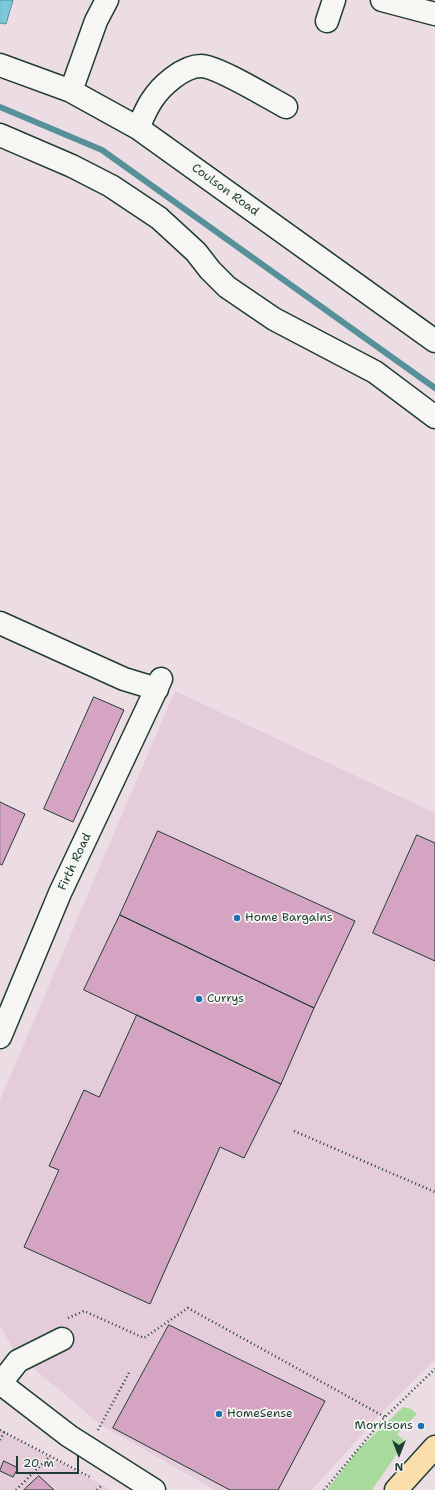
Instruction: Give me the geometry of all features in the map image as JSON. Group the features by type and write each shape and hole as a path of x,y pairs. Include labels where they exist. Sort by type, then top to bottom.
{"main road":[{"path":"402,1484 435,1447"},
{"path":"402,1484 435,1460"}],"street":[{"path":"70,91 96,21 106,0"},
{"path":"327,21 334,0"},
{"path":"382,0 435,14"},
{"name":"Coulson Road","path":"0,65 70,91 138,128 432,332"},
{"path":"138,128 152,100 166,83 186,70 201,66 216,69 286,108"},
{"path":"0,135 72,166 110,186 159,218 196,252 210,270 227,287 274,319 375,372 435,416"},
{"name":"Firth Road","path":"0,622 124,679 159,684 60,893 0,1037"},
{"path":"64,1329 18,1361 0,1384 69,1436 154,1490"}],"path":[{"path":"294,1131 435,1192"},
{"path":"64,1329 84,1311 144,1338 188,1308 384,1417"},
{"path":"324,1490 384,1417 435,1369"},
{"path":"87,1447 101,1425 130,1371"},
{"path":"0,1430 96,1480"},
{"path":"0,1440 4,1432"},
{"path":"16,1490 50,1456"},
{"path":"97,1490 102,1484 106,1487"}],"shaded area":[{"path":"175,691 435,813 435,1360 383,1411 312,1490 215,1490 101,1425 15,1353 0,1325 0,1100"},
{"path":"0,1430 102,1485 111,1490 0,1490"}],"green space":[{"path":"403,1407 411,1409 417,1414 397,1434 405,1442 372,1490 327,1490 358,1450"}],"water":[{"path":"0,0 13,0 6,24 0,23"}],"building":[{"path":"94,697 124,710 73,822 44,809"},
{"path":"0,802 25,814 2,865 0,864"},
{"name":"Home Bargains","path":"158,831 355,921 314,1008 120,915"},
{"path":"417,835 435,843 435,961 373,933"},
{"name":"Currys","path":"120,915 314,1008 281,1084 84,990"},
{"path":"137,1015 281,1084 244,1158 220,1147 150,1304 24,1247 59,1170 49,1166 84,1090 99,1097"},
{"name":"HomeSense","path":"169,1325 325,1401 278,1490 230,1490 113,1428"},
{"path":"4,1461 18,1468 13,1477 0,1471"},
{"path":"39,1476 54,1490 24,1490"}],"waterway":[{"path":"0,107 102,150 435,388"}],"place":[{"name":"Home Bargains","path":"237,918"},
{"name":"Currys","path":"199,999"},
{"name":"HomeSense","path":"219,1414"},
{"name":"Morrisons","path":"421,1426"}]}
